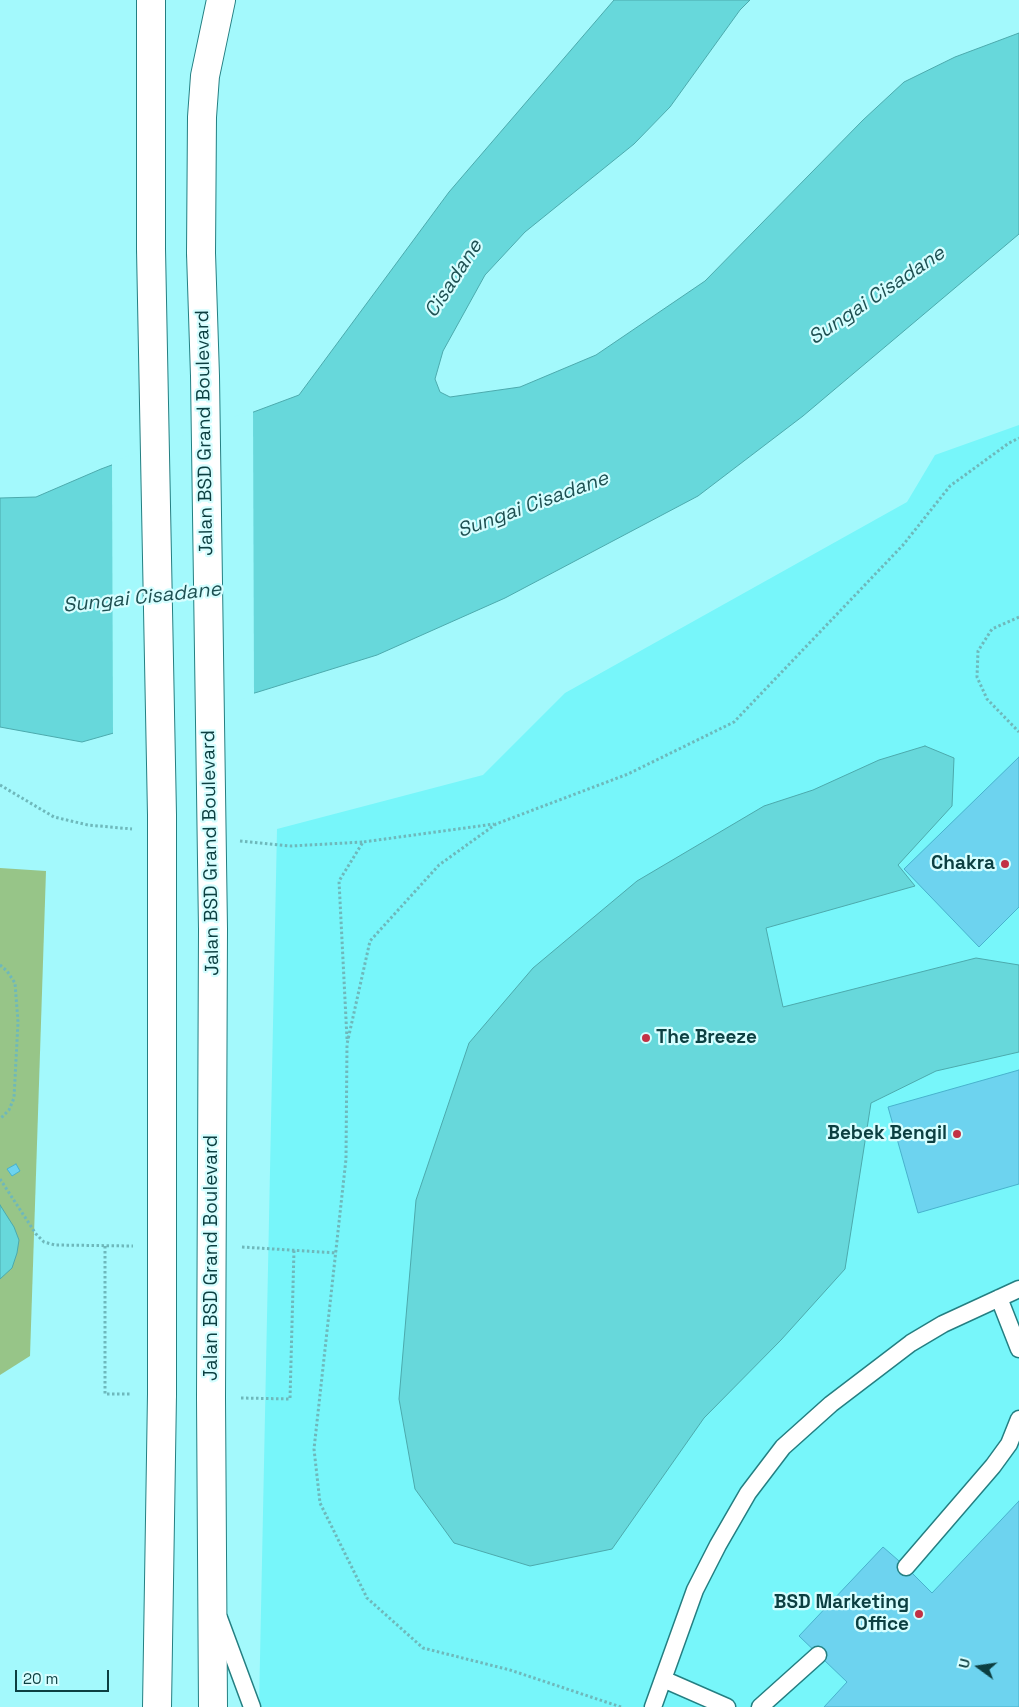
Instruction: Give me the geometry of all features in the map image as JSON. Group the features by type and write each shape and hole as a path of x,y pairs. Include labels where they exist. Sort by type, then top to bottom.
{"main road":[{"path":"151,0 151,249 162,815 162,1394 157,1707"},
{"name":"Jalan BSD Grand Boulevard","path":"213,1707 211,1397 213,929 205,376 201,253 202,117 205,76 221,0"}],"lane":[{"path":"653,1707 695,1590 748,1493 783,1447 831,1404 911,1343 943,1324 1019,1289"},
{"path":"999,1298 1019,1349"},
{"path":"906,1566 993,1466 1008,1444 1019,1420"},
{"path":"212,1597 252,1707"},
{"path":"760,1707 766,1704 818,1655"},
{"path":"663,1679 727,1707"}],"path":[{"path":"621,1707 510,1670 423,1648 367,1598 320,1503 314,1449 346,1159 347,1044 339,881 363,842 496,824 628,774 734,722 902,545 950,486 1009,443 1019,438"},
{"path":"1019,617 992,630 978,651 977,677 987,699 1019,732"},
{"path":"347,1044 370,941 439,865 496,824"},
{"path":"0,965 7,971 15,984 18,1022 14,1098 9,1110 0,1119"},
{"path":"0,1179 36,1234 44,1242 55,1245 115,1246"},
{"path":"105,1246 105,1394"},
{"path":"250,1248 337,1253"},
{"path":"211,1397 290,1399 294,1250"}],"shaded area":[{"name":"The Breeze","path":"1019,425 1019,1707 259,1707 277,829 483,775 565,693 907,502 935,455"}],"green space":[{"path":"0,868 46,871 30,1356 0,1375"}],"water":[{"path":"614,0 750,0 740,10 670,107 634,144 525,232 485,275 443,351 435,379 440,392 450,397 520,387 596,355 705,281 863,120 904,82 955,57 1019,33 1019,234 803,416 698,496 505,598 377,655 258,692 82,742 0,727 0,498 36,497 101,469 299,395 449,192"},
{"path":"925,746 954,758 952,806 898,865 915,886 766,928 783,1007 976,958 1019,965 1019,1052 936,1071 871,1103 845,1269 781,1340 704,1418 612,1549 530,1566 454,1543 415,1489 399,1399 416,1200 469,1043 533,968 637,881 764,806 813,790 879,760"},
{"path":"0,1205 14,1227 19,1240 12,1268 0,1279"}],"pier":[{"path":"253,410 254,696 113,736 112,462"}],"building":[{"path":"1019,757 1019,907 979,947 904,869"},
{"path":"1019,1070 1019,1184 918,1213 888,1107"},
{"path":"16,1164 20,1171 12,1176 7,1169"},
{"name":"BSD Marketing Office","path":"1019,1501 1019,1707 824,1707 847,1682 799,1636 883,1547 932,1593"}],"place":[{"name":"Chakra","path":"1005,864"},
{"name":"The Breeze","path":"646,1038"},
{"name":"Bebek Bengil","path":"957,1134"},
{"name":"BSD Marketing Office","path":"919,1614"}],"water label":[{"name":"Cisadane","path":"454,279"},
{"name":"Sungai Cisadane","path":"877,296"},
{"name":"Sungai Cisadane","path":"533,505"},
{"name":"Sungai Cisadane","path":"142,598"}]}
